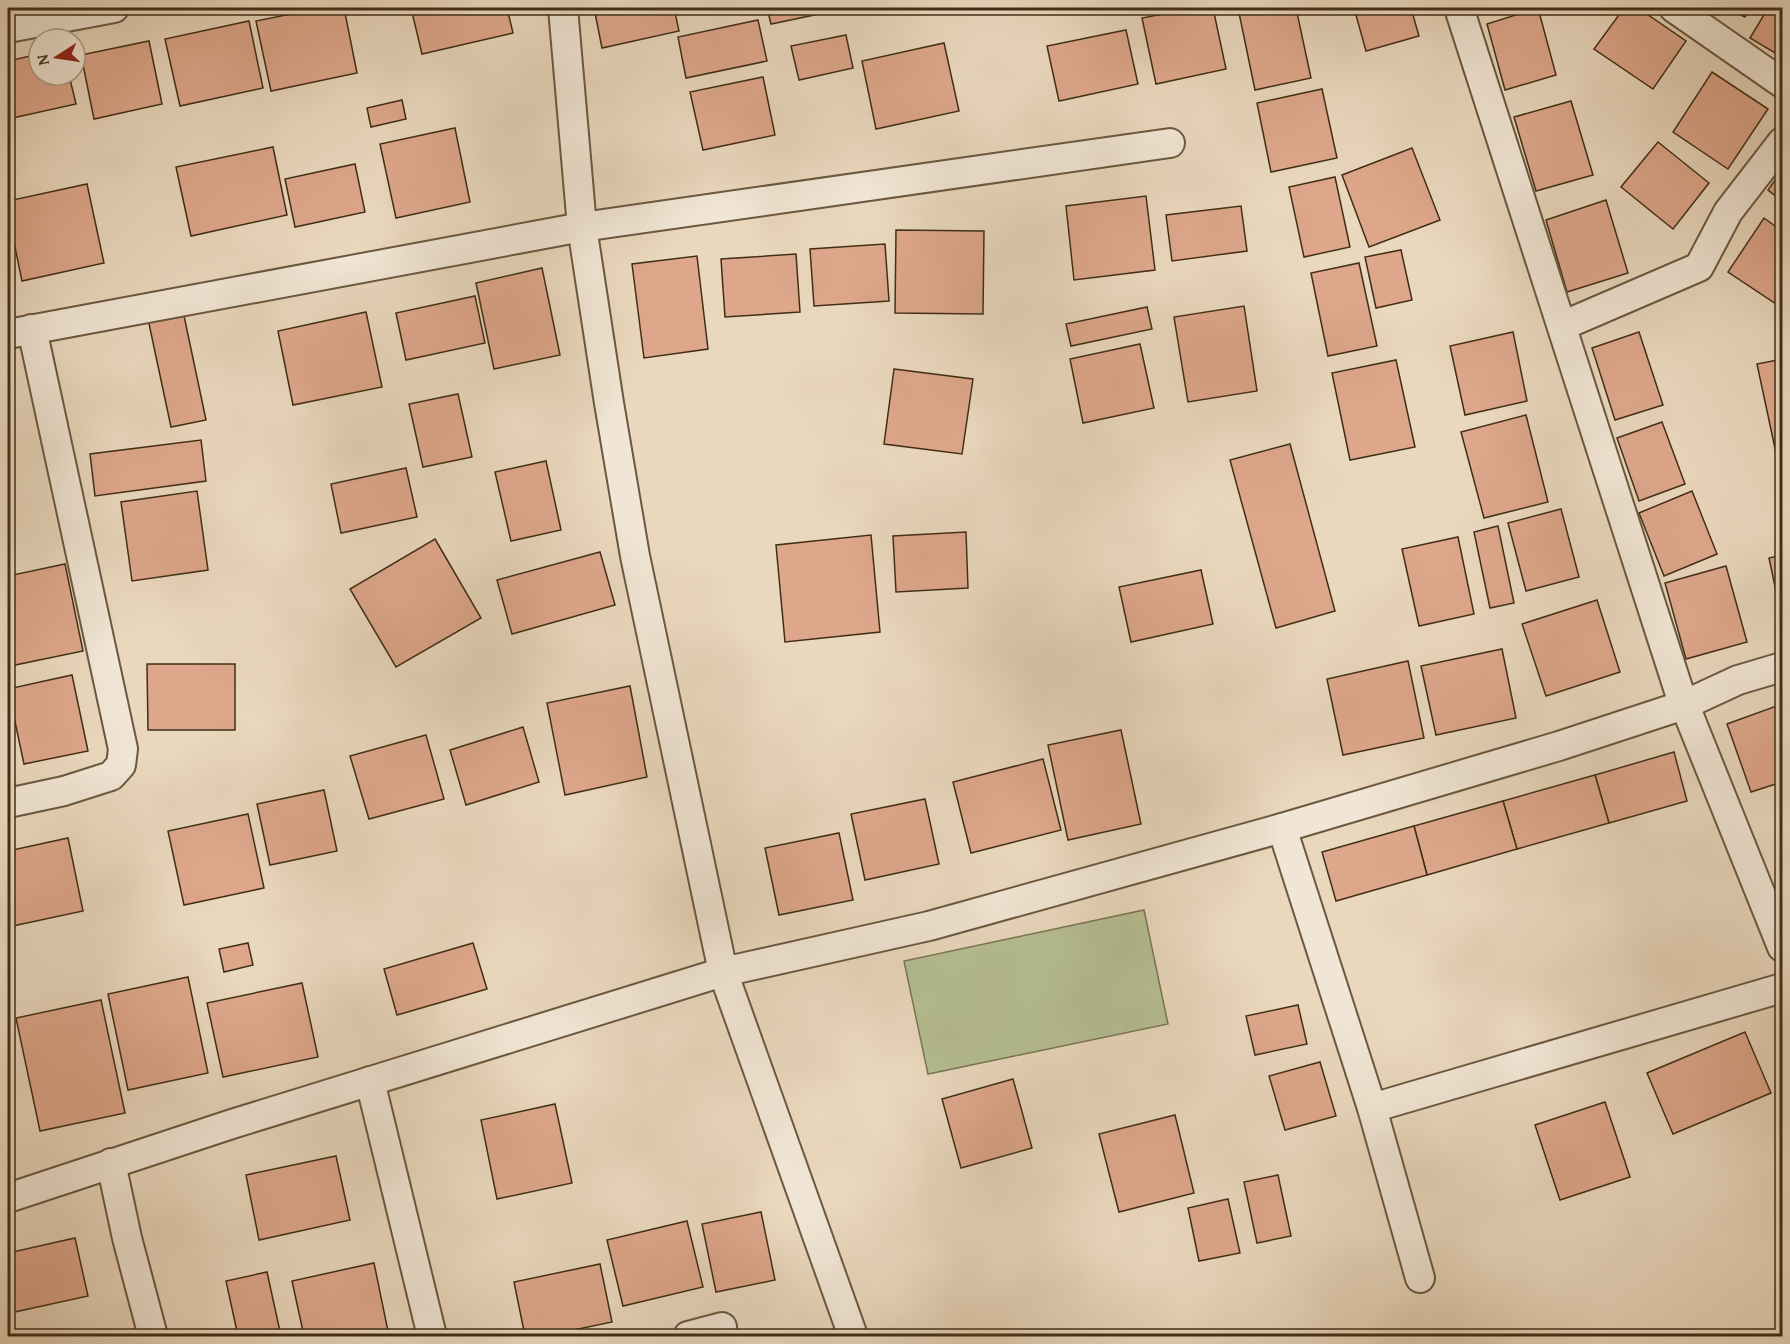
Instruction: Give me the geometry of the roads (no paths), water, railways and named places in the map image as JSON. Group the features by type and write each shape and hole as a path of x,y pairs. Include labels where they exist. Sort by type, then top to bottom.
{"street":[{"path":"8,28 114,8"},
{"path":"563,8 582,227 635,556 723,972 853,1336"},
{"path":"1459,8 1684,705 1782,947"},
{"path":"1674,8 1782,83"},
{"path":"1562,326 1699,267 1728,212 1782,142"},
{"path":"8,803 64,791 111,776 121,765 123,749 20,332 582,227 1170,143"},
{"path":"8,1198 111,1163 723,972 929,926 1282,828 1559,746 1684,705 1738,680 1782,667"},
{"path":"1282,828 1372,1108 1420,1278"},
{"path":"1372,1108 1782,988"},
{"path":"370,1082 432,1336"},
{"path":"111,1163 127,1238 153,1336"},
{"path":"688,1336 722,1327"}]}
